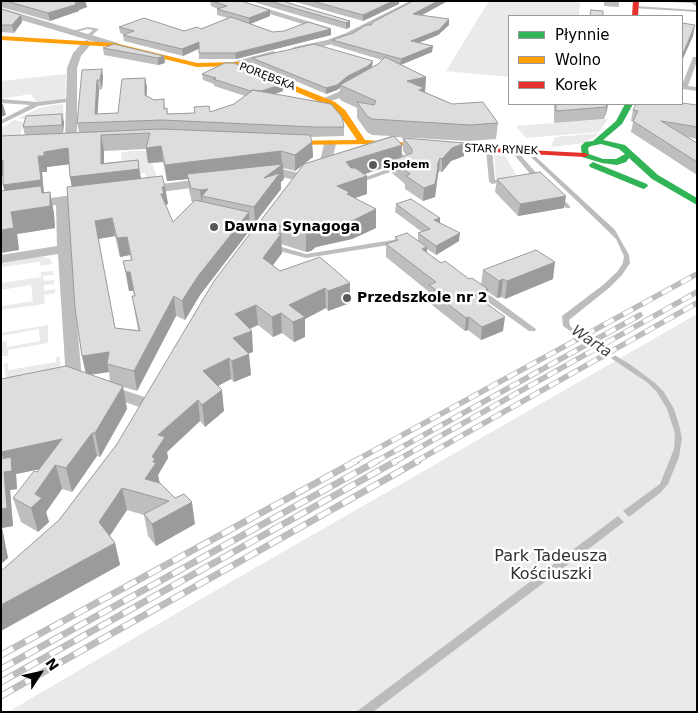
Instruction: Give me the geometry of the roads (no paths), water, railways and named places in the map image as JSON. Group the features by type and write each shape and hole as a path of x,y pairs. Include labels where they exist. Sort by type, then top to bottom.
{"street":[{"path":"232,1 349,35"},
{"path":"237,64 254,58 317,46 349,35 417,1"},
{"path":"1,11 70,32 88,40 75,58 72,72 71,139"},
{"path":"348,22 367,27"},
{"name":"PORĘBSKA","path":"1,38 88,40 189,64 237,64 325,100 342,112 363,142"},
{"path":"317,46 338,52"},
{"path":"325,100 342,94 365,78"},
{"path":"602,162 617,162 627,158 619,132 619,122 627,105"},
{"path":"589,148 619,122"},
{"name":"STARY RYNEK","path":"271,143 330,144 363,142 515,151 589,148"},
{"path":"589,148 606,143 625,151 655,177 696,205"},
{"path":"288,192 299,177 324,162 329,155 330,144"},
{"path":"589,148 602,162 652,190 684,206 696,205"},
{"name":"STARY RYNEK","path":"544,151 566,153 589,148"},
{"path":"566,153 652,190"},
{"path":"252,177 282,174 299,177"},
{"path":"130,192 226,180"},
{"path":"1,208 101,196"},
{"path":"62,200 74,380"},
{"path":"257,242 260,228 271,214"},
{"path":"1,259 64,249"},
{"path":"56,383 74,380 145,403"}],"lane":[{"path":"688,11 690,1"},
{"path":"635,8 697,11"},
{"path":"695,58 683,87 697,89"},
{"path":"1,101 37,104 72,100"},
{"path":"1,122 37,104"},
{"path":"354,183 408,164 391,143"},
{"path":"489,150 492,182 536,176"},
{"path":"515,151 542,182"},
{"path":"548,188 568,206"},
{"path":"227,220 260,228"},
{"path":"257,242 306,256 399,240 412,243"},
{"path":"473,286 532,329"}],"water":[{"name":"Warta","path":"531,157 536,157 615,230 629,255 630,263 622,275 569,320 570,326 578,333 631,365 655,383 664,392 674,409 679,425 682,438 679,457 668,484 660,493 629,517 623,511 660,484 674,449 675,434 667,409 657,392 648,383 563,326 562,316 617,272 623,263 624,256 616,239"},
{"path":"618,516 624,522 373,712 356,712"}],"railway":[{"path":"353,462 697,274"},
{"path":"394,462 697,292"},
{"path":"415,462 697,303"},
{"path":"375,462 640,315"},
{"path":"1,655 356,461"},
{"path":"1,669 377,461"},
{"path":"1,682 396,461"},
{"path":"1,696 418,461"}],"place":[{"name":"Społem","path":"373,165"},
{"name":"Dawna Synagoga","path":"214,227"},
{"name":"Przedszkole nr 2","path":"347,298"}],"park label":[{"name":"Park Tadeusza Kościuszki","path":"551,566"}]}
